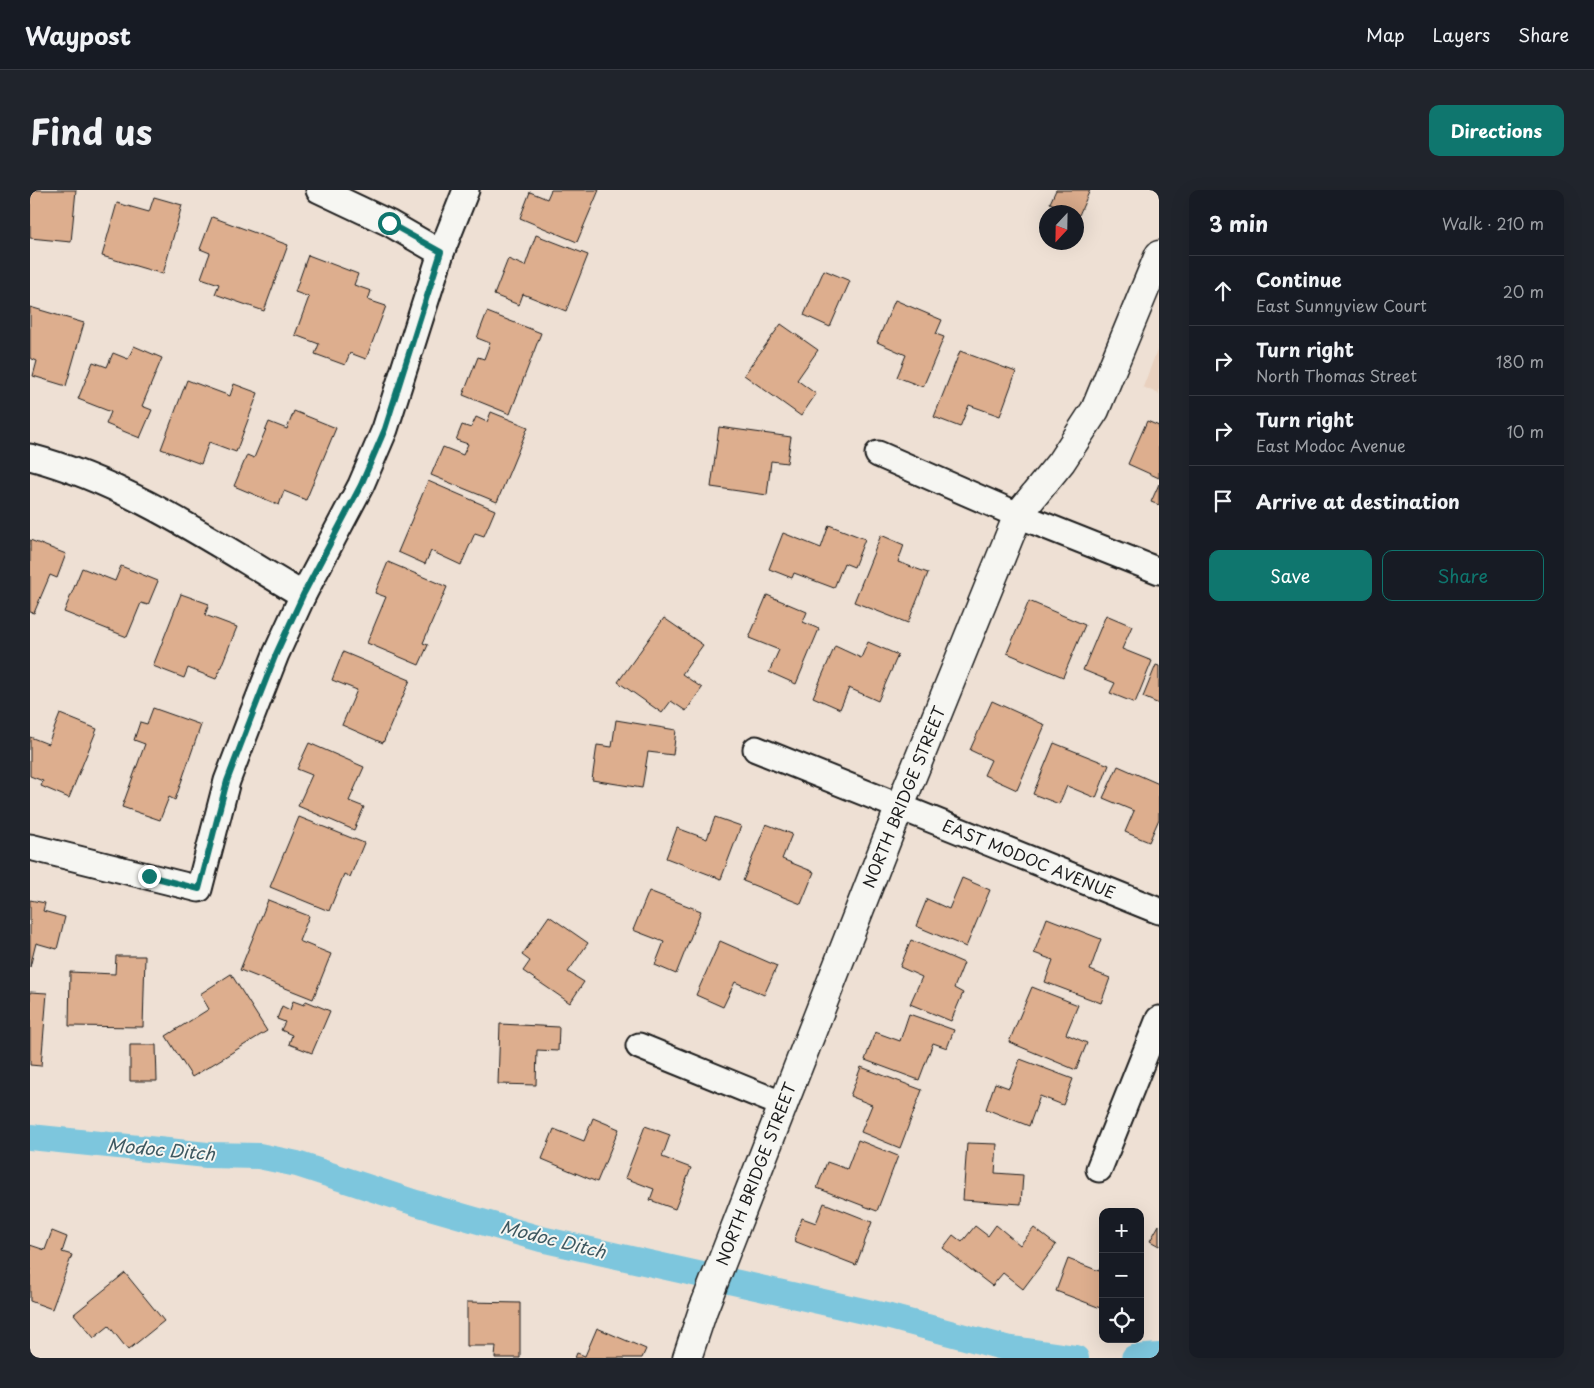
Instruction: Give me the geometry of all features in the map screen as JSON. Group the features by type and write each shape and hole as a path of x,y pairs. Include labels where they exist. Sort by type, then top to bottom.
{"street":[{"path":"318,190 389,223 441,252"},
{"path":"30,847 199,889 227,781 276,654 303,595 361,485 385,429 441,252 466,190"},
{"name":"NORTH BRIDGE STREET","path":"686,1358 900,806 1018,515 1061,462 1095,410 1159,255"},
{"path":"878,454 1018,515 1159,571"},
{"path":"30,457 55,463 136,499 208,537 303,595"},
{"name":"EAST MODOC AVENUE","path":"756,749 1159,911"},
{"path":"1099,1169 1159,1019"},
{"path":"640,1046 784,1104"}],"shaded area":[{"path":"1159,345 1159,394 1143,387"}],"building":[{"path":"30,190 76,190 71,242 30,238"},
{"path":"551,190 599,190 577,242 520,218 530,192 547,199"},
{"path":"1056,190 1090,190 1083,205 1055,205 1050,203"},
{"path":"154,197 182,205 163,274 102,256 117,203 149,212"},
{"path":"212,217 288,245 264,311 215,294 219,284 201,278 210,253 200,249"},
{"path":"536,235 588,255 566,311 523,294 519,305 494,295 508,259 525,266"},
{"path":"308,255 358,274 354,285 371,291 368,300 386,306 366,359 350,353 345,365 315,354 319,344 295,335 309,297 295,292"},
{"path":"824,270 850,281 830,327 804,315"},
{"path":"895,300 942,320 936,334 944,337 923,387 897,377 906,355 877,342"},
{"path":"30,307 84,323 66,386 33,376 37,361 30,358"},
{"path":"487,312 541,333 510,414 463,395 478,357 484,359 490,343 477,338"},
{"path":"781,324 818,350 797,380 816,394 801,416 744,375"},
{"path":"134,346 162,358 142,406 152,410 140,438 106,424 111,412 78,399 93,362 107,367 113,353 128,359"},
{"path":"960,351 1016,372 1000,416 969,405 960,427 934,417"},
{"path":"187,380 230,396 234,384 258,393 236,452 209,442 201,464 161,449"},
{"path":"294,411 336,428 306,500 284,491 279,505 234,486 247,455 254,458 269,422 287,429"},
{"path":"491,412 528,427 497,502 431,475 443,447 463,455 468,444 456,440 462,425 471,428 476,417 487,422"},
{"path":"1147,421 1159,426 1159,478 1128,464"},
{"path":"719,427 791,437 787,463 771,461 767,495 711,487"},
{"path":"428,481 495,510 484,536 475,533 461,565 431,551 425,564 398,552"},
{"path":"1159,484 1159,505 1151,502"},
{"path":"829,525 865,539 854,567 844,563 834,588 794,573 792,578 769,569 783,533 821,548"},
{"path":"881,535 904,545 898,562 928,573 908,623 854,602"},
{"path":"30,540 66,554 57,578 50,575 34,613 30,612"},
{"path":"388,562 447,587 423,643 428,645 419,665 367,643 386,597 375,593"},
{"path":"121,566 158,581 148,605 141,603 127,637 64,612 82,568 115,581"},
{"path":"181,594 209,604 205,615 237,627 216,679 188,668 184,678 153,666"},
{"path":"767,595 807,612 803,622 819,629 796,684 769,672 779,650 749,638"},
{"path":"1029,601 1085,625 1063,677 1007,653"},
{"path":"1106,615 1132,626 1122,649 1152,661 1135,703 1110,693 1115,683 1083,670"},
{"path":"664,618 703,645 682,674 702,688 686,711 671,701 662,713 618,682"},
{"path":"868,642 898,655 878,701 849,688 840,709 813,697 835,646 861,658"},
{"path":"343,652 410,680 383,743 342,725 357,690 332,680"},
{"path":"1156,665 1159,666 1159,704 1143,697"},
{"path":"992,701 1045,725 1017,790 984,775 991,760 970,750"},
{"path":"153,708 201,725 175,800 169,797 160,820 122,807 145,744 134,740 140,722 147,724"},
{"path":"60,714 97,729 69,798 41,786 43,781 30,776 30,737 48,744"},
{"path":"616,720 676,730 673,755 648,752 642,788 592,780 597,745 612,747"},
{"path":"309,743 364,767 349,801 364,807 354,830 298,806 312,775 297,769"},
{"path":"1054,743 1109,765 1096,798 1067,786 1059,804 1033,794"},
{"path":"1118,766 1159,784 1159,819 1149,842 1125,832 1134,811 1103,798"},
{"path":"299,817 364,843 350,877 344,874 329,911 270,887"},
{"path":"715,817 741,826 721,879 666,858 677,828 707,839"},
{"path":"766,824 792,834 782,859 814,872 801,904 743,881"},
{"path":"962,878 990,890 966,947 916,926 927,899 949,909"},
{"path":"649,891 701,911 676,974 655,965 664,942 633,930"},
{"path":"30,900 45,903 43,911 65,917 57,949 36,943 30,967"},
{"path":"268,900 309,916 299,941 331,954 313,999 240,970"},
{"path":"549,916 588,943 568,972 584,982 570,1003 523,971 530,961 522,955"},
{"path":"1047,918 1101,939 1090,970 1110,978 1101,1003 1045,982 1053,960 1034,953"},
{"path":"911,940 964,963 954,988 963,993 951,1021 910,1004 922,977 900,967"},
{"path":"720,941 777,966 764,995 735,982 723,1007 696,995"},
{"path":"116,956 145,956 143,1027 69,1026 70,972 115,974"},
{"path":"231,974 267,1031 192,1077 166,1036 209,1009 200,994"},
{"path":"1032,987 1078,1005 1066,1034 1087,1043 1076,1070 1009,1042"},
{"path":"30,992 47,993 41,1066 30,1065"},
{"path":"293,1001 304,1005 306,1001 330,1011 312,1053 289,1044 292,1035 281,1030 285,1022 277,1019 282,1006 290,1010"},
{"path":"909,1014 954,1030 947,1048 933,1043 919,1080 865,1060 875,1032 900,1041"},
{"path":"500,1024 559,1027 558,1051 537,1050 536,1085 498,1084"},
{"path":"130,1045 156,1045 157,1081 130,1081"},
{"path":"1020,1059 1073,1079 1063,1105 1040,1096 1029,1126 986,1109 995,1083 1009,1088"},
{"path":"861,1067 922,1090 900,1148 861,1132 872,1105 850,1096"},
{"path":"593,1118 619,1129 597,1182 542,1159 554,1129 584,1141"},
{"path":"645,1126 670,1135 662,1157 691,1168 675,1209 650,1200 654,1189 625,1178"},
{"path":"858,1140 898,1156 877,1211 817,1188 827,1162 847,1169"},
{"path":"967,1143 997,1144 995,1173 1023,1175 1021,1204 963,1200"},
{"path":"824,1203 872,1222 856,1265 794,1241 802,1218 816,1223"},
{"path":"996,1225 1020,1245 1034,1228 1056,1245 1023,1289 1003,1273 992,1286 943,1248 953,1235 962,1242 975,1226 988,1236"},
{"path":"1159,1225 1159,1246 1150,1241"},
{"path":"52,1231 67,1237 62,1252 72,1255 52,1309 30,1301 30,1245 45,1250"},
{"path":"1068,1259 1099,1271 1099,1307 1056,1291"},
{"path":"125,1273 164,1321 128,1350 109,1326 94,1338 74,1314"},
{"path":"467,1302 520,1303 520,1358 495,1358 496,1346 467,1346"},
{"path":"597,1328 646,1349 642,1358 575,1358 577,1353 585,1356"}],"waterway":[{"name":"Modoc Ditch","path":"30,1137 207,1155 259,1156 297,1164 416,1203 541,1239 890,1317 1006,1348 1076,1358"},
{"name":"Modoc Ditch","path":"1134,1358 1159,1356"}],"route":[{"path":"149,876 199,889 227,781 276,654 303,595 361,485 385,429 404,374 441,252 389,223"}]}
